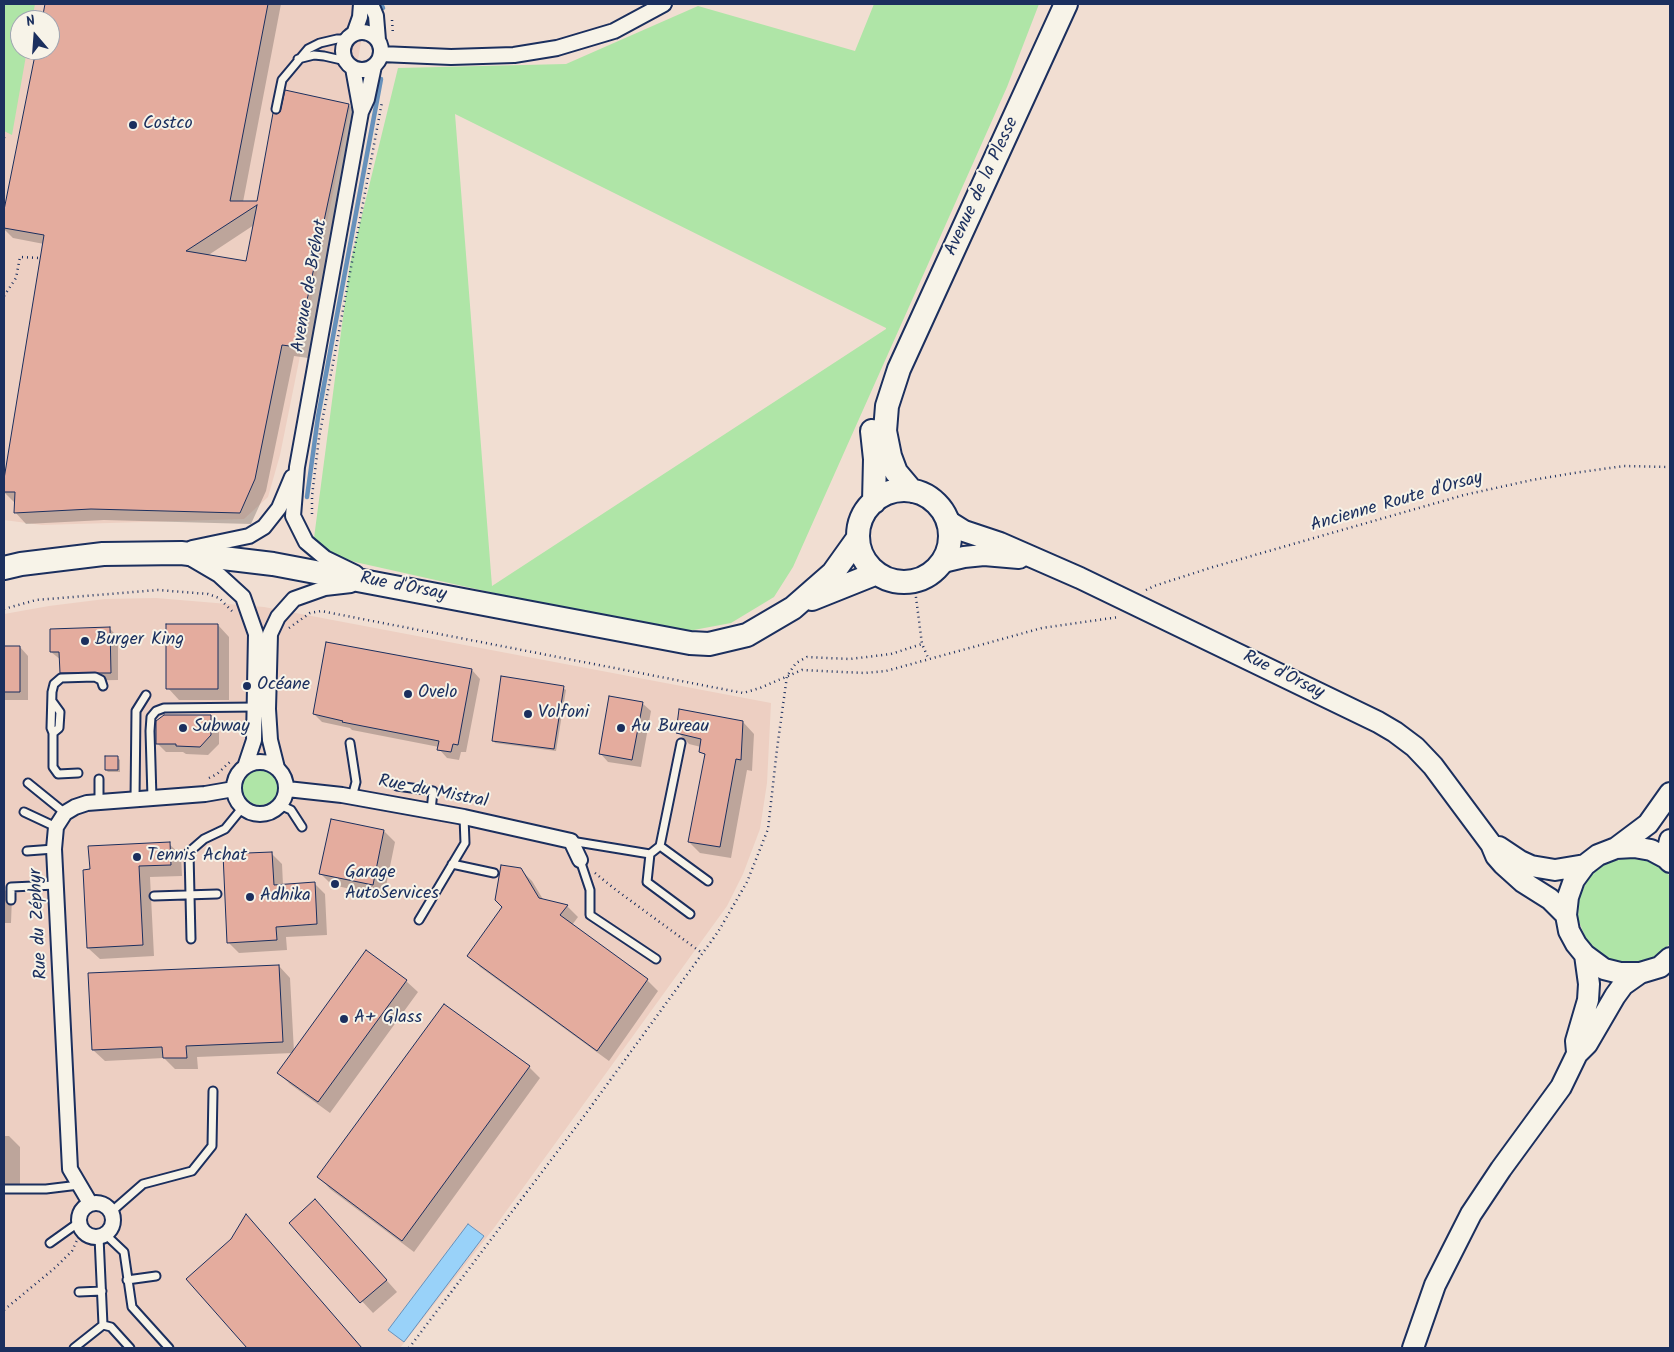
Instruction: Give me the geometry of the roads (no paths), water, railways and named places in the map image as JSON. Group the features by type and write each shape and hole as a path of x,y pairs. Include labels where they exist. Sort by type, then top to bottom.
{"main road":[{"name":"Avenue de la Plesse","path":"874,502 875,459 872,432 878,404 899,369 1066,4"},
{"name":"Avenue de la Plesse","path":"899,369 887,406 884,431 896,472 912,491"},
{"path":"898,491 912,491 923,494 934,501 942,510 948,521 949,549 943,562 925,578 914,582 894,581 877,573 867,563 861,552 858,538 860,525 864,514 874,502 885,495 898,491"},
{"name":"Rue d'Orsay","path":"948,521 964,531 1000,544 1103,589 1378,722 1395,732 1415,747 1433,766 1491,844 1496,856 1513,874 1550,899 1566,915"},
{"name":"Rue d'Orsay","path":"793,608 833,573 858,538"},
{"name":"Rue d'Orsay","path":"4,568 21,564 103,554 172,553 273,564 690,643 708,644 747,634 793,608 877,573"},
{"name":"Rue d'Orsay","path":"943,562 964,556 984,555 1036,560"},
{"path":"1670,794 1648,824 1616,848 1598,855 1585,865 1574,880 1568,897 1566,915 1576,944 1585,956 1604,968 1620,973 1640,973 1660,967 1670,958"},
{"path":"1491,844 1502,848 1520,861 1531,866 1555,870 1585,865"},
{"path":"1616,848 1634,847 1669,854"},
{"path":"1577,1054 1576,1041 1588,1000 1589,984 1585,956"},
{"path":"1414,1348 1435,1285 1471,1214 1501,1168 1561,1087 1577,1054 1587,1044 1623,985 1640,973"}],"street":[{"path":"361,4 360,17 343,50 350,64 364,70 381,54 451,57 514,55 557,48 614,31 664,4"},
{"name":"Avenue de Bréhat","path":"371,4 376,16 381,54 361,112 297,467 293,516 306,542 325,558 375,583"},
{"path":"351,37 365,32 374,36 381,54"},
{"name":"Avenue de Bréhat","path":"350,64 361,112"},
{"name":"Avenue de Bréhat","path":"172,553 249,536 264,527 279,508 297,467"},
{"path":"172,553 219,575 243,597 256,634 254,740 246,767"},
{"path":"277,768 262,762 253,763 239,773 234,789 243,807 250,812 258,814 274,810 280,805 286,789 282,774 277,768 270,740 268,709 270,634 278,616 294,599 325,588 375,583"},
{"path":"65,813 86,802 205,794 234,789"},
{"name":"Rue du Mistral","path":"286,789 352,797 464,817 571,841"},
{"name":"Rue du Zéphyr","path":"65,813 56,827 54,849 70,1169 90,1203"},
{"path":"571,841 580,860"},
{"path":"90,1203 100,1203 111,1212 113,1216 112,1226 102,1235 90,1236 80,1227 79,1213 90,1203"}],"lane":[{"path":"276,109 282,80 308,49 320,43 351,37"},
{"path":"298,60 314,55 350,64"},
{"path":"78,773 58,774 53,767 53,733 51,728 54,684 61,678 95,677 101,680 102,686"},
{"path":"135,799 136,710 146,695"},
{"path":"152,798 151,717 156,711 164,708 256,707"},
{"path":"350,743 356,782 352,797"},
{"path":"681,743 660,846 650,854 647,882 690,914"},
{"path":"99,779 99,802"},
{"path":"28,783 65,813"},
{"path":"397,786 433,791 431,811"},
{"path":"280,805 291,810 302,827"},
{"path":"192,939 189,852 204,839 225,830 243,807"},
{"path":"24,812 56,827"},
{"path":"419,920 465,843 464,817"},
{"name":"Rue du Mistral","path":"571,841 650,854"},
{"path":"660,846 708,881"},
{"path":"27,851 54,849"},
{"path":"580,860 590,890 590,915 656,959"},
{"path":"452,864 494,873"},
{"path":"11,900 12,887 57,885"},
{"path":"154,896 218,894"},
{"path":"111,1212 143,1184 192,1171 212,1146 212,1092"},
{"path":"4,1189 46,1189 79,1185"},
{"path":"50,1243 80,1227"},
{"path":"102,1235 124,1252 132,1306 169,1348"},
{"path":"102,1235 103,1325"},
{"path":"127,1280 156,1276"},
{"path":"79,1292 102,1291"},
{"path":"74,1348 103,1325"},
{"path":"103,1325 111,1327 130,1348"}],"water":[{"path":"468,1224 484,1236 404,1342 388,1330"}],"waterway":[{"path":"381,4 383,8"},
{"path":"307,497 318,417 381,79"}],"place":[{"name":"Costco","path":"133,125"},
{"name":"Burger King","path":"85,641"},
{"name":"Océane","path":"247,686"},
{"name":"Ovelo","path":"408,694"},
{"name":"Volfoni","path":"528,714"},
{"name":"Subway","path":"183,728"},
{"name":"Au Bureau","path":"621,728"},
{"name":"Tennis Achat","path":"137,857"},
{"name":"Garage AutoServices","path":"335,884"},
{"name":"Adhika","path":"250,897"},
{"name":"A+ Glass","path":"344,1019"}]}
